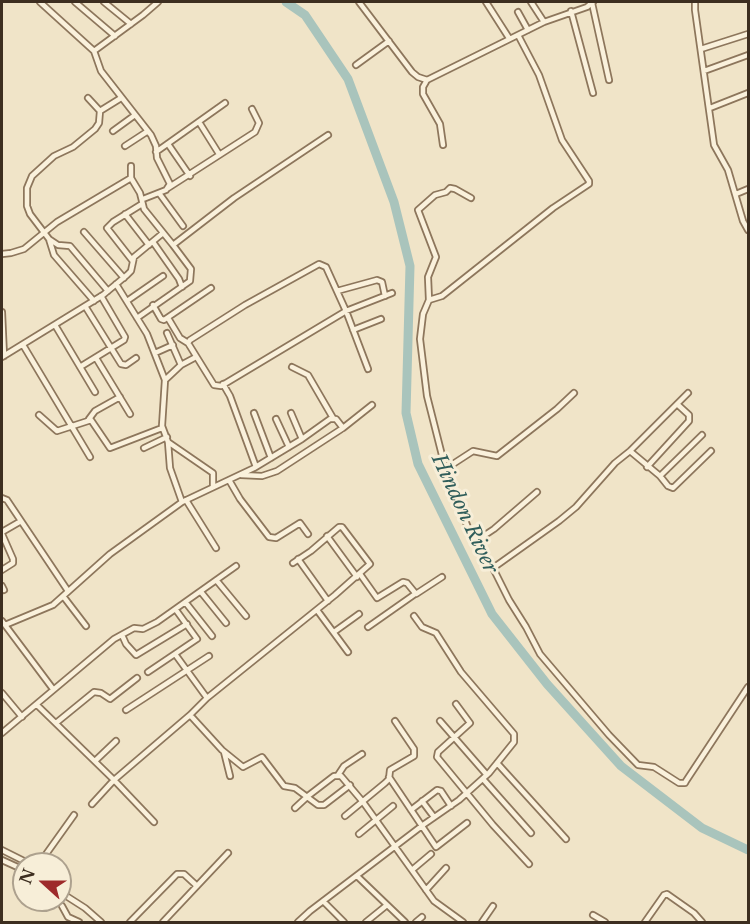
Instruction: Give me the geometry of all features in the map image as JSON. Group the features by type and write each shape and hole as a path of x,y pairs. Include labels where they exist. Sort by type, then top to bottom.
{"street":[{"path":"40,2 94,51 98,65 148,131 156,146 157,158 169,181 168,188"},
{"path":"75,2 115,36"},
{"path":"104,2 131,24"},
{"path":"94,51 158,2"},
{"path":"359,2 415,75 427,80"},
{"path":"486,2 509,38"},
{"path":"531,2 544,22"},
{"path":"576,2 579,9"},
{"path":"443,145 441,124 423,94 423,87 427,80 509,38 593,2 609,80"},
{"path":"696,2 694,10 714,145 726,166 743,221 748,230"},
{"path":"571,11 593,93"},
{"path":"518,12 528,30"},
{"path":"701,49 748,34"},
{"path":"429,300 442,296 553,208 589,184 562,140 538,75 518,35"},
{"path":"356,65 388,41"},
{"path":"704,71 748,55"},
{"path":"710,108 748,93"},
{"path":"88,98 100,111 99,123 73,147 54,156 36,172 28,182 27,210 49,239 58,245 70,246 108,291"},
{"path":"100,111 121,98"},
{"path":"156,152 225,103"},
{"path":"132,260 107,228 142,201 190,176 258,128 259,123 252,109"},
{"path":"113,131 135,115"},
{"path":"199,122 219,154"},
{"path":"125,146 148,131"},
{"path":"174,245 234,198 328,135"},
{"path":"168,144 190,176"},
{"path":"131,166 131,178 142,201 192,273 190,281 137,318"},
{"path":"2,254 24,249 43,232 131,178"},
{"path":"471,198 450,188 447,192 435,195 418,210 435,254 435,262 428,277 429,300 421,323 420,339 427,396 445,466 465,521 540,654 585,708 638,765 654,767 679,783 685,783 748,687"},
{"path":"736,194 748,189"},
{"path":"159,193 183,226"},
{"path":"125,214 181,281 182,287"},
{"path":"84,232 124,278"},
{"path":"2,312 3,357 108,291 130,271 132,260 163,233"},
{"path":"49,239 54,255 94,301"},
{"path":"188,343 245,305 319,264 326,267 368,369"},
{"path":"127,301 163,276"},
{"path":"337,291 377,280 382,282 385,296"},
{"path":"116,284 155,353 165,380 162,428 168,440 170,468 184,501 216,548"},
{"path":"153,306 161,319 168,318 211,288"},
{"path":"168,318 180,338 188,343 214,385 218,386 346,311 392,293"},
{"path":"80,367 124,340 125,334 101,296"},
{"path":"85,306 123,365 136,358"},
{"path":"353,330 381,319"},
{"path":"55,325 95,392"},
{"path":"167,333 181,365"},
{"path":"23,345 90,457"},
{"path":"155,353 172,345"},
{"path":"165,380 181,365 196,357"},
{"path":"96,358 130,414"},
{"path":"292,367 308,375 333,418 343,428"},
{"path":"223,384 230,396 256,467"},
{"path":"445,466 453,464 473,451 497,456 574,393"},
{"path":"493,568 559,521 590,493 615,463 688,393"},
{"path":"39,415 57,431 89,419 95,411 120,397"},
{"path":"647,467 689,421 689,415 677,404"},
{"path":"242,475 261,476 277,471 343,428 372,405"},
{"path":"254,413 271,458"},
{"path":"291,413 302,439"},
{"path":"52,689 3,623 53,605 110,554 184,501 213,486 242,475 333,418"},
{"path":"89,419 110,448 162,428"},
{"path":"276,419 289,447"},
{"path":"313,431 318,445"},
{"path":"660,476 702,435"},
{"path":"144,448 168,440"},
{"path":"168,440 213,473 213,486"},
{"path":"630,451 673,488 711,451"},
{"path":"229,480 240,499 269,537 276,538 300,523 308,534"},
{"path":"476,541 502,523 537,492"},
{"path":"2,498 7,500 68,591"},
{"path":"2,570 9,567 13,560 2,533 21,521"},
{"path":"92,804 114,780 207,698 328,601 370,564 344,527 339,527 316,548 293,563"},
{"path":"327,536 377,598 403,582 407,583 416,594"},
{"path":"298,560 328,601"},
{"path":"2,733 114,639 136,628 143,629 151,626 236,566"},
{"path":"368,627 442,577"},
{"path":"217,580 246,616"},
{"path":"201,592 226,623"},
{"path":"63,596 86,626"},
{"path":"186,603 212,636"},
{"path":"317,609 348,652"},
{"path":"148,672 197,639 176,610"},
{"path":"334,632 359,614"},
{"path":"298,922 423,825 467,794 498,763 514,742 514,734 461,672 436,633 422,627 414,616"},
{"path":"122,635 126,644 136,655 187,624"},
{"path":"175,654 207,698"},
{"path":"126,710 209,656"},
{"path":"56,723 94,692 110,699 137,678"},
{"path":"2,693 22,717"},
{"path":"456,704 470,723 438,752 437,757 529,864"},
{"path":"37,705 154,822"},
{"path":"190,715 224,752 243,767 262,757 284,786 292,787 321,806 350,785"},
{"path":"345,816 385,783 390,770 411,759 415,752 395,721"},
{"path":"440,722 531,833"},
{"path":"2,723 6,729"},
{"path":"95,761 116,741"},
{"path":"224,752 230,776"},
{"path":"295,808 338,775 344,766 362,754"},
{"path":"498,763 566,839"},
{"path":"338,775 350,785 363,802 434,902 463,922"},
{"path":"389,777 436,847 467,823"},
{"path":"411,810 437,790 441,791 452,806"},
{"path":"422,801 434,817"},
{"path":"359,834 393,806"},
{"path":"48,852 74,815"},
{"path":"163,922 228,853"},
{"path":"412,870 431,854"},
{"path":"426,890 446,868"},
{"path":"130,922 177,874 184,874 197,886"},
{"path":"357,876 405,922"},
{"path":"645,922 664,894 667,894 686,906 702,922"},
{"path":"72,900 101,922"},
{"path":"323,901 344,922"},
{"path":"366,922 387,905"},
{"path":"482,922 493,906"},
{"path":"66,912 79,922"},
{"path":"593,915 605,922"},
{"path":"416,922 422,917"}],"waterway":[{"name":"Hindon River","path":"286,2 305,15 348,79 394,202 410,266 406,413 418,464 492,614 547,684 621,766 702,828 748,850"}]}
